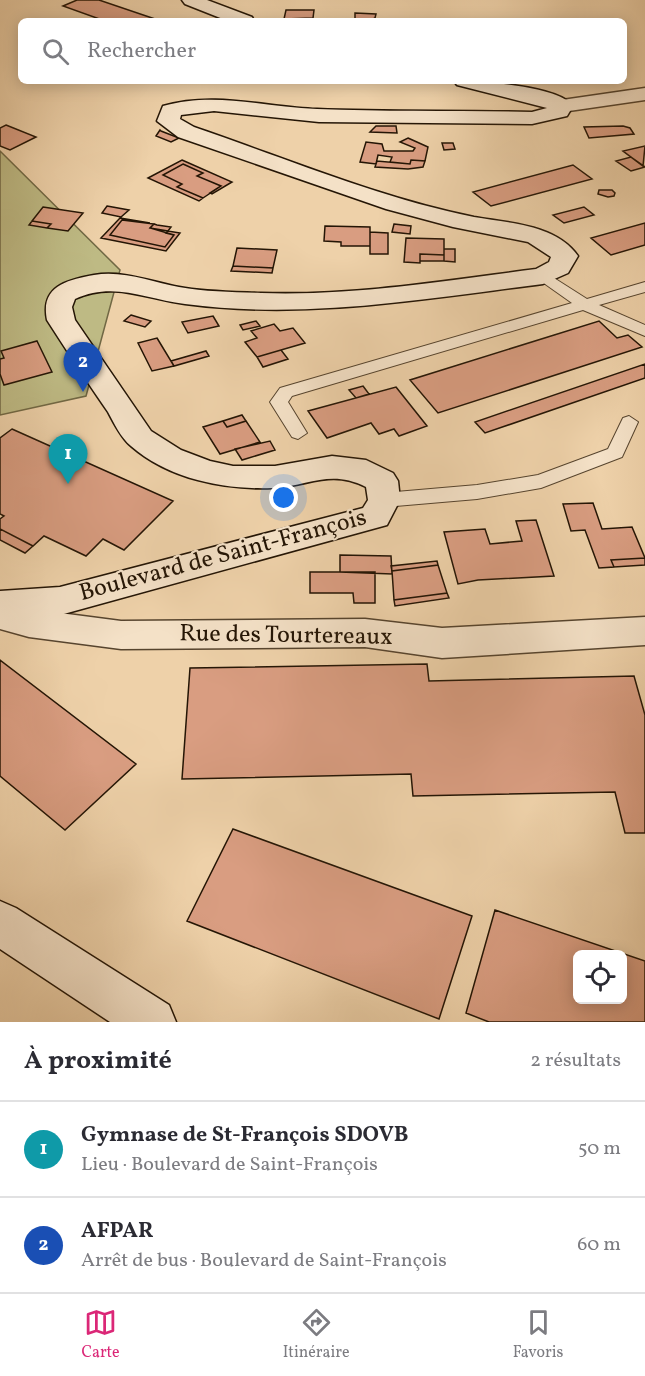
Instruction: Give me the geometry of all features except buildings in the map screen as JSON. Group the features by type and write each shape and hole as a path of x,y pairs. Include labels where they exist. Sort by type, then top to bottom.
{"main road":[{"path":"191,0 237,18"},
{"path":"478,84 538,97 562,106 645,94"},
{"path":"543,276 559,267 566,256 554,246 535,236 453,220 395,204 186,132 168,121 171,111 184,105 205,104 286,114 532,118 550,115 559,111 562,106"},
{"name":"Boulevard de Saint-François","path":"0,605 60,601 375,517 384,500 382,481 356,468 332,467 275,477 233,477 204,471 170,458 140,438 61,320 58,307 63,294 81,284 104,280 196,297 262,300 359,299 543,276"},
{"name":"Rue des Tourtereaux","path":"0,615 29,623 121,635 365,633 442,643 645,631"},
{"path":"0,923 152,1022"}],"lane":[{"path":"543,276 587,306 645,330"},
{"path":"298,433 279,402 286,392 587,306 645,287"},
{"path":"384,500 477,492 541,481 615,453 629,422"}],"shaded area":[{"path":"0,151 120,270 86,396 0,415"}],"place":[{"name":"AFPAR","path":"83,392"},
{"name":"Gymnase de St-François SDOVB","path":"68,484"}]}
